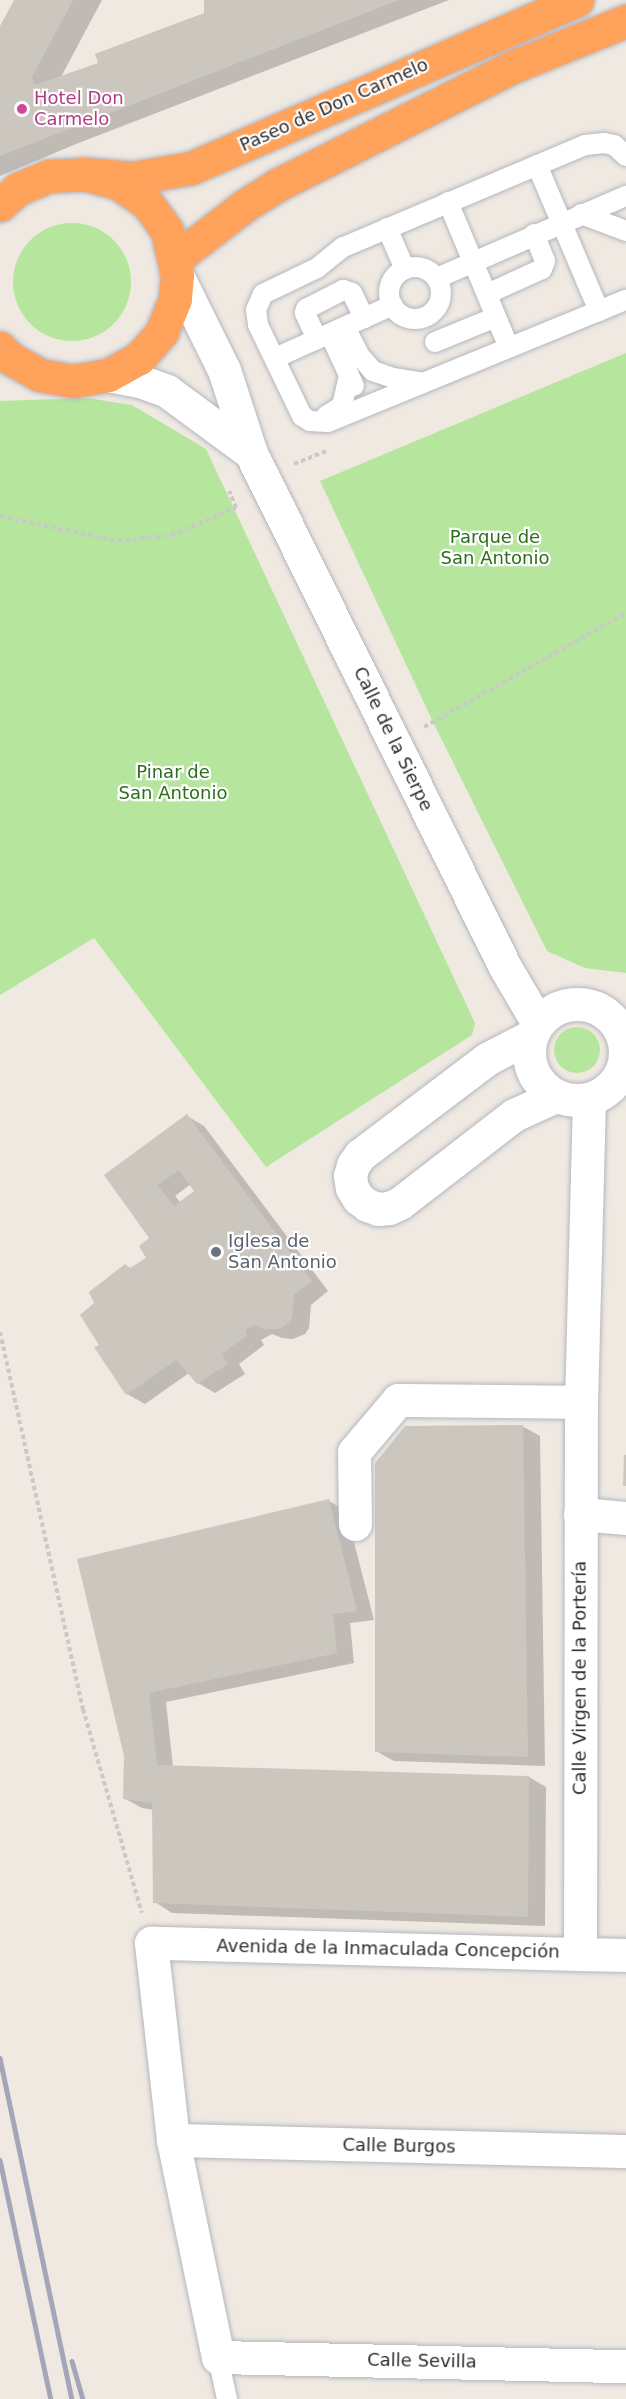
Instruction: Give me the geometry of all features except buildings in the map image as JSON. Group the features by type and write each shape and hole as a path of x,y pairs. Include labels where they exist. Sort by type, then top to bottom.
{"highway":[{"name":"Paseo de Don Carmelo","path":"84,174 133,178 191,168 577,0"},
{"path":"176,267 244,206 277,185 517,65 626,21"},
{"path":"0,205 18,189 49,176 84,174 118,183 147,203 167,231 176,267 175,299 162,332 139,358 108,375 73,381 0,368"},
{"path":"0,348 11,359 40,375"}],"street":[{"name":"Calle de la Sierpe","path":"176,267 225,370 251,453 535,1029"},
{"name":"Calle de la Sierpe","path":"108,375 140,381 167,391 251,453"},
{"path":"535,1029 528,1053 532,1070 542,1086 556,1096 573,1100 610,1092 626,1057 623,1027 597,1007 581,1004 565,1005 550,1012 535,1029 487,1059 360,1155 353,1165 350,1176 352,1188 358,1198 378,1209 400,1203 514,1115 556,1096"},
{"name":"Calle Virgen de la Portería","path":"580,1954 581,1402 589,1178 610,1092"},
{"path":"355,1524 354,1452 398,1400 581,1402"},
{"path":"580,1514 626,1518"},
{"path":"151,1943 173,2140 218,2357"},
{"name":"Avenida de la Inmaculada Concepción","path":"151,1943 626,1955"},
{"name":"Calle Burgos","path":"173,2140 626,2151"},
{"name":"Calle Sevilla","path":"218,2357 626,2366"}],"lane":[{"path":"626,156 614,145 594,142 343,247 317,268 264,294 258,301 256,317 297,408 310,421 328,422 626,300"},
{"path":"537,165 599,311"},
{"path":"437,278 626,196"},
{"path":"448,202 509,348"},
{"path":"581,214 626,231"},
{"path":"387,228 405,269"},
{"path":"487,294 542,269 545,261 534,234"},
{"path":"423,268 437,278 441,293 440,301 424,317 410,318 393,305 390,297 393,280 405,269 423,268"},
{"path":"364,318 352,293 343,290 306,309 305,313 359,355 373,371 393,378 425,383"},
{"path":"275,358 393,305"},
{"path":"424,317 449,373"},
{"path":"435,342 496,317"},
{"path":"331,334 364,408"},
{"path":"297,408 315,417 323,417 337,411 346,399 349,376"},
{"path":"218,2357 227,2399"}],"path":[{"path":"0,516 118,541 171,535 236,508 228,487"},
{"path":"424,727 626,613"},
{"path":"0,1332 82,1709 151,1943"}],"green space":[{"path":"72,223 95,227 114,240 127,259 131,282 127,305 114,324 95,337 72,341 49,337 30,324 17,305 13,282 17,259 30,240 49,227"},
{"name":"Parque de San Antonio","path":"626,353 626,973 585,968 547,951 433,722 320,481"},
{"name":"Pinar de San Antonio","path":"87,398 132,405 206,449 475,1023 472,1035 266,1167 94,938 0,995 0,401"},
{"path":"577,1027 586,1028 594,1033 599,1041 599,1059 594,1067 586,1072 577,1073 568,1072 560,1067 555,1059 554,1050 555,1041 560,1033 568,1028"}],"railway":[{"path":"0,2058 72,2399"},
{"path":"0,2160 51,2399"},
{"path":"72,2361 83,2399"}],"place":[{"name":"Hotel Don Carmelo","path":"22,109"},
{"name":"Iglesa de San Antonio","path":"216,1252"}]}
